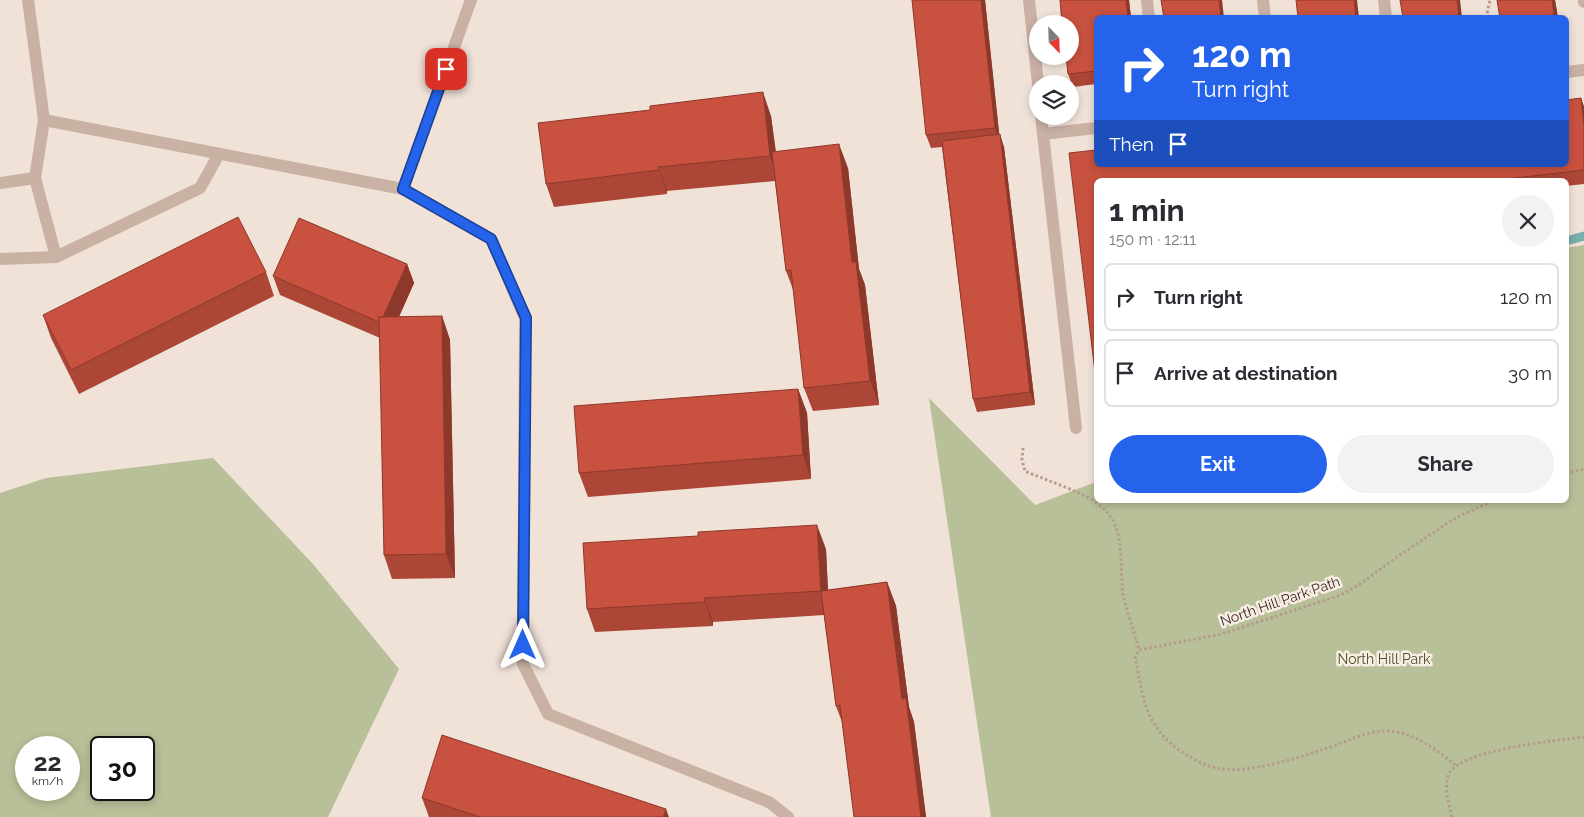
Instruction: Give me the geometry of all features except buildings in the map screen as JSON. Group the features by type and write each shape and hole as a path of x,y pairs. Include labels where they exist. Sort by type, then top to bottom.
{"street":[{"path":"28,0 44,120 35,178 56,257"},
{"path":"403,189 471,0"},
{"path":"1029,0 1037,75"},
{"path":"1147,0 1149,15"},
{"path":"1263,0 1265,15"},
{"path":"1384,0 1386,15"},
{"path":"1569,72 1584,70"},
{"path":"44,120 403,189 491,239 526,318 523,664 548,714 769,802 788,817"},
{"path":"1042,125 1076,428"},
{"path":"1043,134 1094,128"},
{"path":"0,259 56,257 200,188 219,154"},
{"path":"0,183 35,178"}],"path":[{"path":"1487,15 1490,0"},
{"path":"1023,448 1022,460 1025,472 1075,492 1094,503"},
{"path":"1569,472 1584,468"},
{"path":"1095,503 1102,507 1114,522 1119,536 1124,595 1138,650 1135,658 1151,719 1166,740 1191,759 1218,768 1241,769 1305,756 1362,735 1378,731 1391,731 1409,735 1431,747 1456,765"},
{"name":"North Hill Park Path","path":"1138,650 1221,634 1340,595 1360,584 1457,517 1488,503"},
{"path":"1452,817 1447,792 1448,774 1456,765 1502,750 1584,737"}],"green space":[{"name":"North Hill Park","path":"1584,245 1584,817 991,817 929,398 1035,505 1094,483 1094,503 1569,503 1569,248"},
{"path":"213,458 313,564 399,669 328,817 0,817 0,493 46,478"}],"waterway":[{"path":"1569,240 1584,236"}],"route":[{"path":"446,69 403,189 491,239 526,318 523,645"}]}
